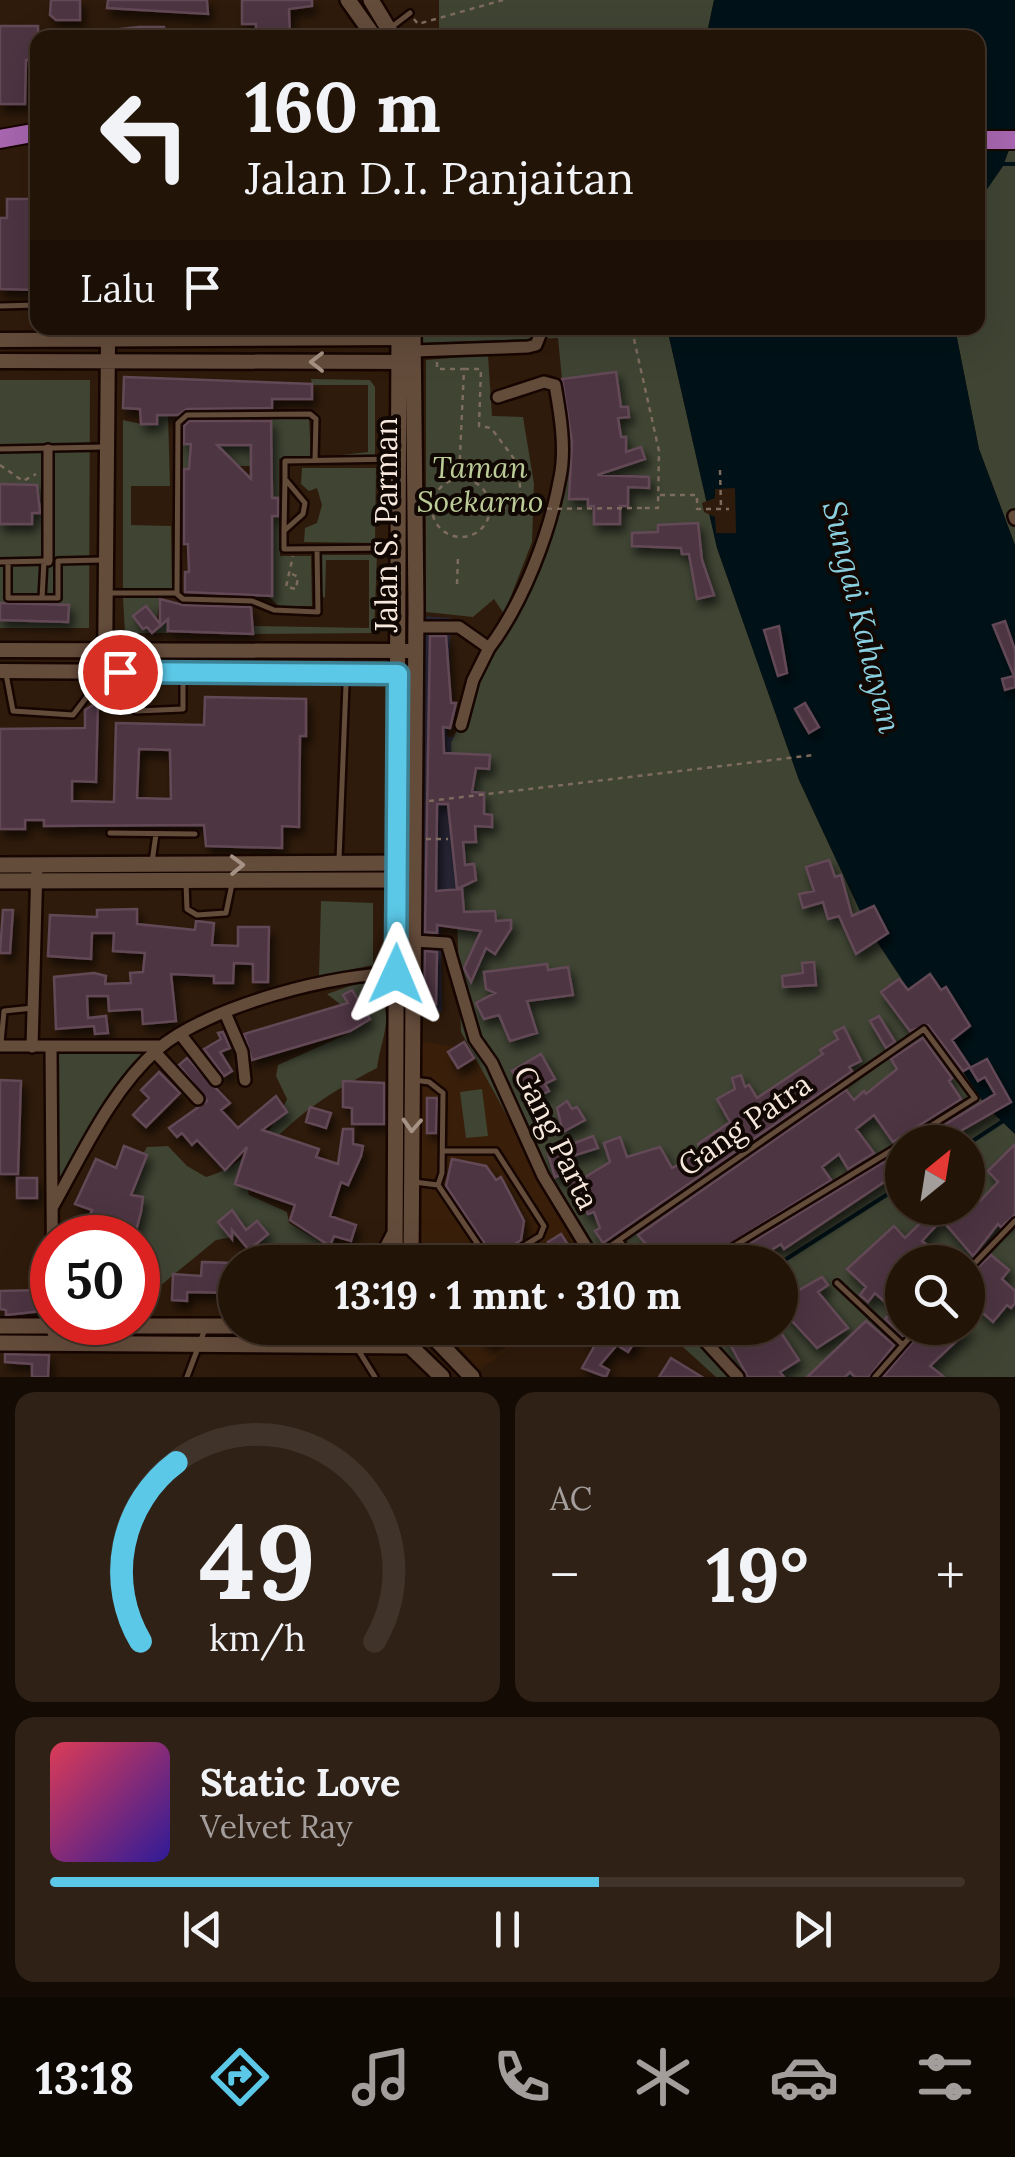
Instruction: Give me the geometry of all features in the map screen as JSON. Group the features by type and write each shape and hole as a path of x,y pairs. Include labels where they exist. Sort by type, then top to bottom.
{"highway":[{"path":"0,140 30,134"},
{"path":"0,140 30,143"},
{"path":"985,140 1015,140"}],"main road":[{"path":"348,0 369,30"},
{"path":"371,0 390,30"},
{"name":"Jalan S. Parman","path":"395,1245 415,1080 416,674 407,651 407,344"},
{"name":"Jalan S. Parman","path":"408,548 415,627 398,674 396,1080 409,1245"},
{"path":"0,880 36,873 196,876 339,864 397,863 414,872"},
{"path":"0,865 36,873"},
{"path":"84,873 152,866 232,881 396,881 414,872"},
{"path":"388,1245 395,1232"},
{"path":"0,1326 30,1326"},
{"path":"160,1326 218,1326"},
{"path":"0,1343 30,1343"},
{"path":"160,1343 218,1343"},
{"path":"356,1345 410,1346 442,1377"},
{"path":"441,1345 472,1377"}],"street":[{"path":"0,340 208,335"},
{"path":"325,335 437,351 536,346 539,335"},
{"path":"100,336 108,362 106,651 113,672"},
{"path":"0,361 108,362 407,344"},
{"path":"461,726 473,680 522,587 561,475 555,384 544,382 498,396"},
{"path":"48,449 50,561"},
{"path":"415,627 459,626 489,648"},
{"path":"0,650 407,651"},
{"path":"3,672 416,674"},
{"path":"32,1047 36,873"},
{"name":"Gang Parta","path":"414,940 448,942 475,1039 492,1063 543,1176 584,1245"},
{"path":"52,1208 123,1090 158,1049 226,1014 313,984 379,972 414,974"},
{"path":"226,1014 242,1052 245,1080"},
{"path":"181,1035 216,1080"},
{"path":"1,1046 158,1049"},
{"path":"51,1047 52,1215"},
{"path":"158,1049 198,1099"},
{"path":"709,1345 738,1377"}],"lane":[{"path":"395,30 410,13"},
{"path":"0,306 30,305"},
{"path":"177,594 180,420 187,415 310,414 316,419 315,460"},
{"path":"0,449 107,446"},
{"path":"407,460 286,461 284,550 408,548"},
{"path":"284,530 304,514 306,502 285,479"},
{"path":"108,593 177,594 183,598 252,601 274,610 318,612 317,549"},
{"path":"50,561 58,598 8,598 4,562 50,561 107,560"},
{"path":"42,598 50,561"},
{"path":"3,672 13,711 73,715 92,690 88,672"},
{"path":"113,672 129,706 136,711 183,709 186,684 182,673"},
{"path":"339,674 346,685 339,864"},
{"path":"110,834 194,834"},
{"path":"152,866 156,834"},
{"path":"196,876 185,902 190,912 222,915 230,906 232,881"},
{"path":"1,1046 4,1011 33,1008"},
{"name":"Gang Patra","path":"612,1245 924,1030 975,1098 932,1125"},
{"path":"396,1080 430,1082 442,1091 443,1152 438,1185 482,1245"},
{"path":"443,1152 496,1152 544,1226 540,1236 524,1245"},
{"path":"736,1245 885,1155"},
{"path":"402,1181 438,1185"},
{"path":"985,1252 1015,1221"},
{"path":"619,1240 623,1245"},
{"path":"837,1282 885,1327"},
{"path":"188,1377 206,1326"},
{"path":"356,1345 375,1377"},
{"path":"875,1377 904,1345"}],"path":[{"path":"410,13 418,24 452,11 502,0"},
{"path":"490,508 658,508 659,451 634,340"},
{"path":"437,351 437,369 481,369 479,426 491,428 518,464 524,509"},
{"path":"459,480 464,368"},
{"path":"0,465 23,481 48,463"},
{"path":"720,470 721,509"},
{"path":"459,480 480,487 490,508 486,522 476,533 462,537 441,530 433,517 435,495 445,484 459,480"},
{"path":"658,495 697,495 697,508 728,509"},
{"path":"292,574 286,577 286,587 298,588 292,574 293,550"},
{"path":"457,584 458,557"},
{"path":"298,581 318,581"},
{"path":"292,589 292,611"},
{"path":"415,802 814,755"},
{"path":"422,839 448,839"}],"shaded area":[{"path":"420,616 451,618 447,737 471,737 478,894 440,894 442,1011 419,1012"},
{"path":"419,1041 471,1050 580,1245 422,1245"},
{"path":"456,1345 515,1345 479,1370"}],"green space":[{"path":"439,0 714,0 708,30 439,30"},
{"path":"1015,133 1015,545 979,449 956,335 985,335 985,192 1003,166"},
{"path":"421,335 669,335 717,548 799,780 868,928 985,1105 1015,1134 1015,1377 716,1377 681,1345 798,1345 798,1245 585,1245 550,1194 461,1032 451,743 549,532 569,453 558,338 421,343"},
{"name":"Taman Soekarno","path":"488,355 492,416 523,417 534,484 532,542 504,614 494,599 473,617 426,612 426,360"},
{"path":"311,379 370,380 375,387 375,456 342,455 368,452 368,385 312,385"},
{"path":"0,380 90,380 89,628 0,628"},
{"path":"157,415 168,415 170,486 131,486 131,525 171,526 172,590 123,590 123,420 141,424"},
{"path":"271,417 309,418 311,457 279,459 279,498 272,498"},
{"path":"251,418 251,466 238,466 228,456 190,457 189,469 183,469 183,444 241,444 242,419"},
{"path":"302,468 376,468 375,543 304,542 305,528 317,523 322,505 317,488 309,491 301,484"},
{"path":"272,516 279,516 280,556 311,556 312,606 279,606 267,595 272,592"},
{"path":"322,555 377,555 374,633 253,634 254,626 369,628 369,560 326,560 325,598 321,595"},
{"path":"123,598 160,598 157,619 146,606 133,616 152,632 167,620 168,608 168,633 125,633"},
{"path":"321,901 373,903 373,965 319,976"},
{"path":"370,979 379,992 386,1023 377,1068 305,1112 244,1172 249,1195 287,1212 289,1223 326,1245 258,1245 249,1234 216,1240 160,1286 160,1215 136,1215 126,1198 131,1174 147,1147 168,1146 187,1166 206,1177 232,1165 255,1147 287,1099 276,1076 278,1065 354,1031 345,1008 327,994"},
{"path":"145,1052 95,1118 59,1183 58,1053"},
{"path":"482,1089 488,1136 466,1138 460,1092"}],"water":[{"path":"714,0 1015,0 1015,133 1003,166 985,192 985,30 708,30"},
{"name":"Sungai Kahayan","path":"669,335 956,335 979,449 1015,545 1015,1134 985,1105 868,928 799,780 717,548"}],"pier":[{"path":"735,488 736,533 716,533 715,517 704,512 702,503 715,498 715,489"}],"building":[{"path":"51,0 80,0 80,20 56,20 50,15"},
{"path":"108,0 207,0 208,14 107,8"},
{"path":"242,0 312,0 312,6 289,9 290,30 256,30 256,24 242,24"},
{"path":"0,26 38,26 38,30 30,30 25,104 0,104"},
{"path":"164,27 164,30 110,30"},
{"path":"7,199 30,199 30,290 0,289 0,218 7,218"},
{"path":"616,372 621,407 628,407 629,417 618,418 621,437 626,437 626,452 641,447 645,459 597,475 649,477 649,488 628,487 628,506 620,506 620,524 594,524 594,506 588,506 588,499 569,499 572,442 562,379"},
{"path":"124,377 312,384 312,399 272,399 272,408 187,409 178,415 157,415 157,424 141,424 140,409 123,408"},
{"path":"189,421 271,421 272,498 278,498 278,516 272,516 272,596 185,592 185,572 189,572 188,544 184,544 184,469 189,469 191,444 184,444 184,426","holes":["217,445 251,445 251,479"]},
{"path":"0,484 37,485 40,513 32,513 32,524 0,524"},
{"path":"698,523 702,560 714,595 697,599 689,554 682,554 681,548 632,546 632,533 658,532 658,525"},
{"path":"160,599 183,605 251,607 253,634 168,631 168,619 152,633 147,627 143,629 133,616 146,606 160,624"},
{"path":"0,603 69,605 68,622 0,620"},
{"path":"1005,621 1015,650 1015,687 1005,690 1002,679 1014,676 993,625"},
{"path":"779,626 787,673 778,676 764,630"},
{"path":"430,636 446,636 451,703 456,703 450,728 443,727 444,753 490,755 489,769 476,768 472,792 484,793 484,814 492,815 492,827 475,826 476,842 463,842 465,865 474,864 476,880 457,889 448,804 437,804 436,891 462,889 464,912 495,911 496,921 511,920 511,929 495,954 486,948 471,982 464,968 481,931 437,925 437,933 425,932"},
{"path":"205,697 306,699 306,736 300,736 299,827 282,826 282,848 206,846 204,825 44,826 44,820 25,820 25,829 0,829 0,729 85,728 85,710 98,702 96,782 72,781 72,801 114,802 116,723 204,725","holes":["139,749 170,750 171,799 137,798"]},
{"path":"805,703 819,727 809,733 795,709"},
{"path":"829,860 835,877 841,875 852,916 874,906 888,933 856,954 839,916 828,919 823,902 803,908 799,894 814,891 806,867"},
{"path":"137,909 137,924 195,930 196,921 214,923 212,945 238,946 238,927 269,927 268,982 253,982 253,964 234,963 233,983 214,983 214,976 171,974 176,1021 143,1024 142,1009 109,1011 108,996 87,996 88,1018 106,1016 108,1033 95,1034 94,1026 56,1029 54,977 94,973 106,976 105,984 131,983 130,973 143,972 145,953 113,951 114,933 92,933 91,959 48,956 50,915 97,917 97,910"},
{"path":"3,910 13,910 10,953 0,953"},
{"path":"425,951 437,952 436,1004 424,1003"},
{"path":"814,962 816,985 783,987 782,976 803,973 802,963"},
{"path":"547,964 548,970 568,967 573,995 527,1001 537,1033 510,1041 499,1015 484,1019 476,1003 495,993 486,989 484,972"},
{"path":"930,974 941,990 946,987 970,1026 952,1040 970,1067 963,1071 928,1025 910,1031 881,992 899,979 908,990"},
{"path":"352,990 370,1019 350,1031 252,1060 244,1034 348,1003 343,995"},
{"path":"879,1016 895,1042 886,1048 870,1021"},
{"path":"844,1027 861,1061 849,1067 852,1071 603,1243 595,1231 600,1228 594,1212 588,1214 563,1174 555,1177 548,1153 593,1136 598,1148 566,1158 577,1182 610,1162 604,1143 620,1137 627,1157 660,1147 672,1168 685,1162 700,1149 698,1144 730,1122 717,1099 735,1089 732,1078 741,1075 745,1087 749,1085 757,1098 823,1054 820,1050 838,1039 834,1032"},
{"path":"223,1032 230,1048 220,1052 232,1071 224,1076 204,1049 221,1039 218,1033"},
{"path":"923,1038 952,1078 949,1081 961,1099 920,1125 885,1125 885,1131 874,1115 856,1129 874,1153 848,1169 839,1154 822,1167 831,1180 729,1245 647,1245 638,1235 846,1090 854,1100 864,1091 866,1094 897,1069 891,1059"},
{"path":"464,1042 474,1058 458,1068 448,1052"},
{"path":"541,1054 555,1079 545,1084 549,1091 531,1100 512,1071"},
{"path":"187,1058 230,1103 221,1110 238,1128 276,1096 287,1112 262,1130 319,1149 316,1157 338,1164 343,1129 353,1129 353,1144 363,1146 361,1156 348,1185 341,1182 330,1216 356,1225 351,1241 334,1236 328,1245 290,1220 295,1205 235,1184 247,1147 225,1170 197,1140 192,1145 182,1133 177,1137 169,1128 207,1101 179,1065"},
{"path":"987,1059 1011,1102 971,1125 944,1125 995,1094 985,1077 978,1081 970,1068"},
{"path":"159,1072 180,1093 146,1127 133,1115 149,1098 141,1090"},
{"path":"0,1080 21,1081 18,1174 0,1174"},
{"path":"343,1081 384,1083 384,1124 352,1124 352,1108 343,1107"},
{"path":"427,1098 437,1098 436,1133 427,1133"},
{"path":"567,1101 572,1109 577,1107 585,1120 563,1132 557,1108"},
{"path":"310,1107 331,1113 326,1128 306,1122"},
{"path":"1015,1144 1015,1215 1001,1227 998,1224 982,1245 964,1245 946,1225 985,1225 985,1196 998,1182 988,1171"},
{"path":"124,1146 147,1155 131,1195 143,1197 140,1215 90,1215 92,1210 75,1204 96,1159 116,1168"},
{"path":"452,1159 486,1166 496,1180 501,1177 524,1221 521,1240 514,1245 486,1245 446,1186"},
{"path":"885,1161 885,1181 790,1245 747,1245"},
{"path":"17,1178 37,1178 37,1198 17,1198"},
{"path":"232,1210 246,1230 257,1221 268,1234 255,1245 245,1245 232,1230 232,1239 218,1222"},
{"path":"918,1225 937,1225 922,1241 927,1245 885,1245 885,1302 875,1293 868,1302 860,1295 866,1287 847,1269 894,1226 905,1238"},
{"path":"561,1234 568,1245 550,1245 548,1242"},
{"path":"991,1255 1009,1270 1002,1279 1015,1291 1015,1303 1011,1308 1007,1305 993,1322 985,1315 985,1260"},
{"path":"202,1262 218,1262 218,1293 187,1292 187,1301 172,1300 173,1274 201,1276"},
{"path":"822,1277 828,1285 818,1292 848,1328 817,1348 798,1327 798,1291"},
{"path":"30,1290 30,1312 6,1315 6,1310 0,1309 0,1291"},
{"path":"866,1321 885,1337 885,1345 894,1345 869,1377 855,1377 850,1372 845,1377 807,1377"},
{"path":"595,1345 617,1345 600,1365 609,1370 606,1377 582,1368"},
{"path":"730,1345 789,1345 799,1360 780,1372 784,1377 748,1377"},
{"path":"910,1345 952,1345 930,1366 944,1377 883,1377"},
{"path":"5,1354 49,1355 48,1377 32,1377 32,1364 5,1362"},
{"path":"671,1358 702,1377 659,1377"}],"waterway":[{"path":"1000,164 1015,164"},
{"path":"985,1133 1006,1119"},
{"path":"798,1251 885,1196"}],"route":[{"path":"120,672 398,674 396,974"}]}
